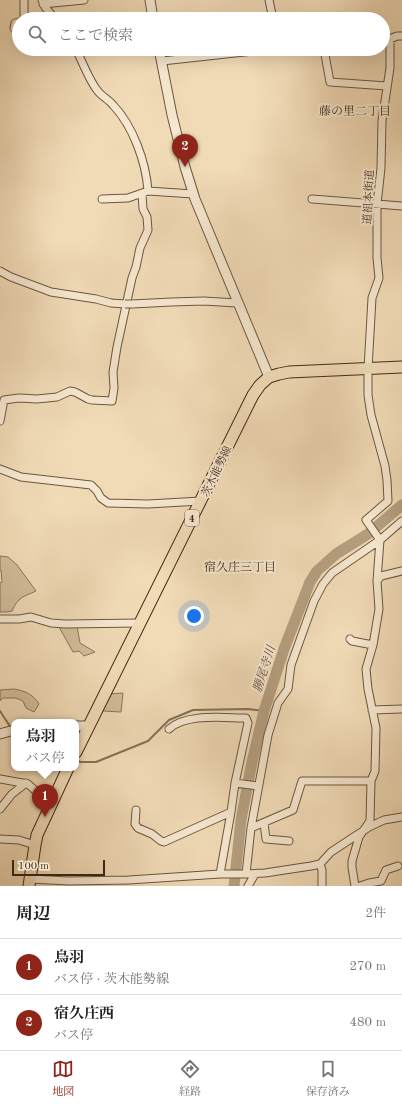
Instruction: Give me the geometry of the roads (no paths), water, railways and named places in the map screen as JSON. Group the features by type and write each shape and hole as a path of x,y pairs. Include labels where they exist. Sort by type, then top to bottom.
{"main road":[{"path":"269,377 289,372 402,367"},
{"name":"茨木能勢線","path":"79,746 253,395 269,377"},
{"path":"29,882 38,835 67,771"}],"street":[{"path":"24,0 24,12"},
{"path":"42,2 84,0"},
{"path":"150,0 152,12"},
{"path":"269,0 272,12"},
{"path":"42,2 50,12"},
{"name":"道祖本街道","path":"390,39 402,36"},
{"path":"0,421 4,400 57,397 70,391 92,400 112,401 114,388 113,372 117,347 132,278 140,248 148,230 147,217 143,209 147,178 145,165 129,126 114,105 97,90 80,56"},
{"path":"161,56 172,115 193,194 269,377"},
{"path":"162,61 208,56"},
{"path":"325,56 330,82 387,86"},
{"name":"道祖本街道","path":"380,540 366,520 388,501 385,466 371,415 368,395 368,369 372,298 380,278 377,258 378,204 381,168 382,121 390,68 388,56"},
{"path":"102,199 128,198 145,192 193,194"},
{"path":"312,199 402,206"},
{"path":"0,271 11,277 52,292 111,303 128,304 204,301 237,303"},
{"path":"0,469 21,477 91,485 108,503 148,504 201,501"},
{"path":"246,874 251,828 268,735 278,703 288,689 291,666 314,601 332,573 380,540 402,522"},
{"path":"355,886 352,861 358,838 370,821 371,781 375,771 376,728 368,689 366,669 373,645 379,609 377,581 380,540"},
{"path":"377,581 381,576 402,571"},
{"path":"0,619 19,619 31,617 51,623 65,624 140,623"},
{"path":"350,639 352,641 373,645"},
{"path":"372,710 402,709"},
{"path":"170,728 174,724 196,717 246,718 248,723 235,782 220,874"},
{"path":"79,726 89,726"},
{"path":"0,734 11,730"},
{"path":"0,779 26,783 32,786 51,805"},
{"path":"251,828 293,810 302,780 371,781"},
{"path":"235,782 258,786"},
{"path":"0,809 12,794 26,783"},
{"path":"136,810 135,824 138,828 152,834 164,842 231,812"},
{"path":"29,882 129,880 220,874 255,874 311,866 320,864 331,852 364,830 384,820 402,817"},
{"path":"264,823 266,839 289,841"},
{"path":"0,839 19,840 35,845"},
{"path":"320,864 322,870 322,886"},
{"path":"360,886 381,881 386,870 398,866"},
{"path":"248,886 255,874"}],"waterway":[{"name":"勝尾寺川","path":"234,886 241,820 252,762 264,711 284,649 310,582 317,571 336,554 368,534 402,505"},
{"path":"79,762 96,762 148,741 169,720 193,710 248,709 264,711"},
{"path":"0,711 11,728"}],"place":[{"name":"宿久庄西","path":"185,167"},
{"name":"鳥羽","path":"45,817"}],"district":[{"name":"藤の里二丁目","path":"355,111"},
{"name":"宿久庄三丁目","path":"240,567"}]}
